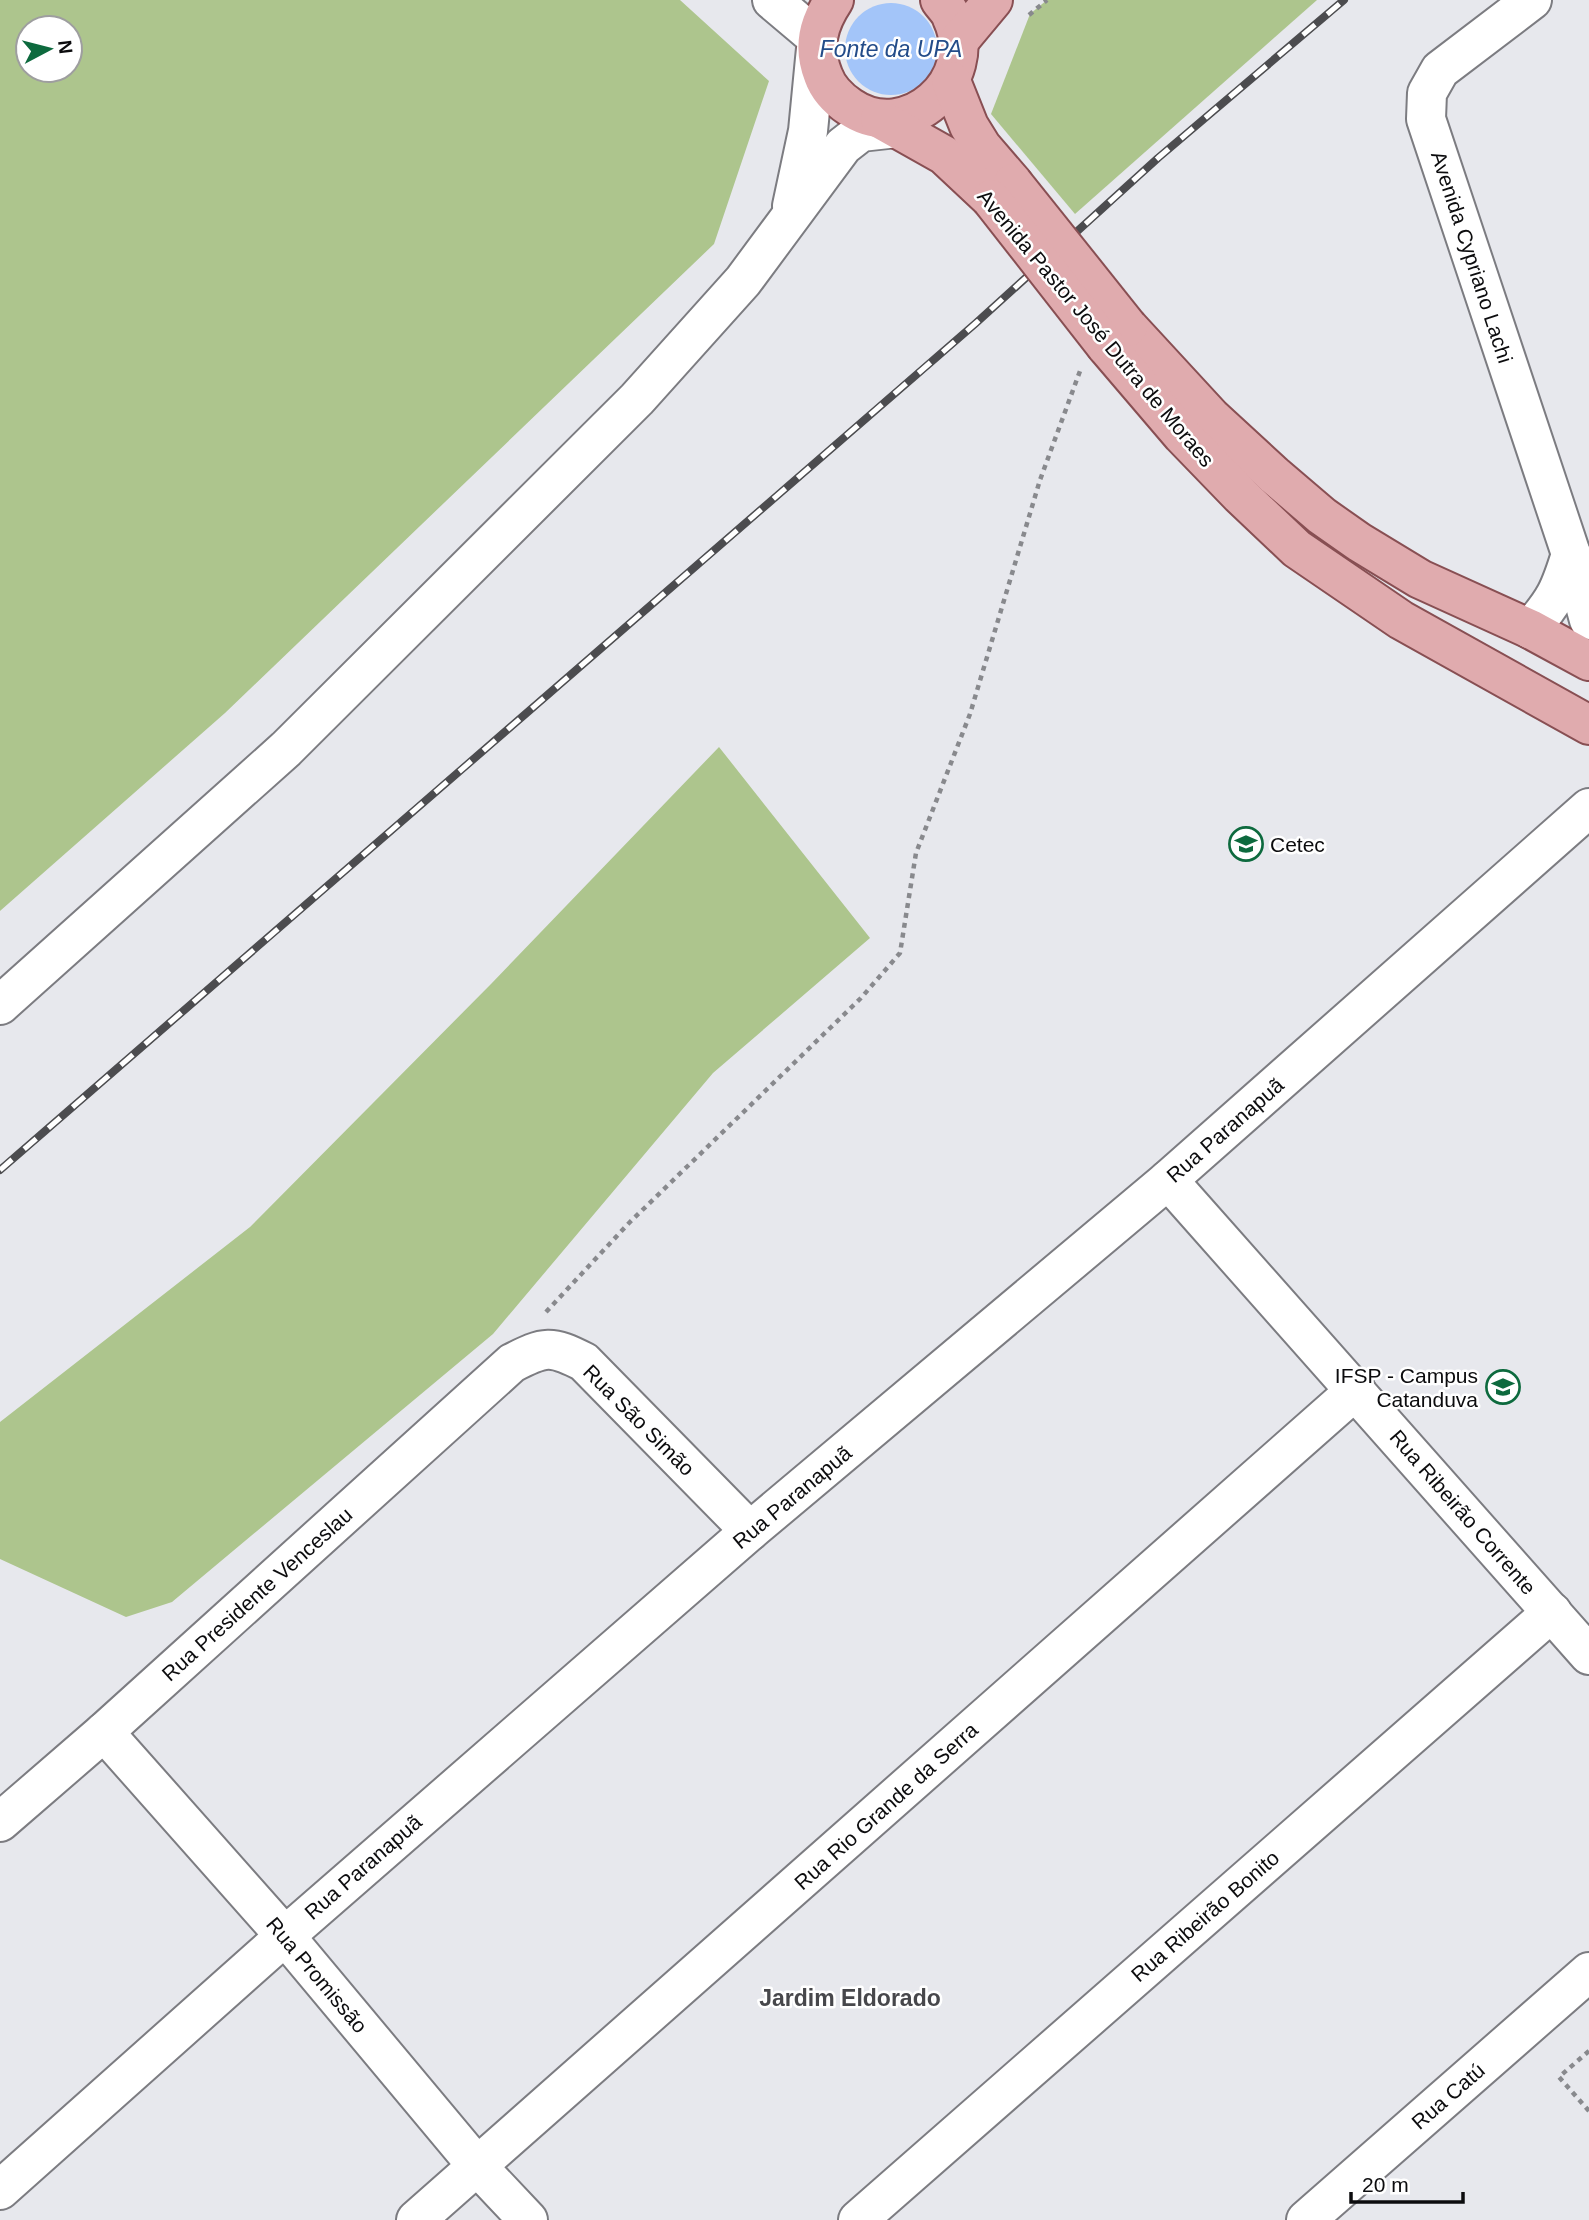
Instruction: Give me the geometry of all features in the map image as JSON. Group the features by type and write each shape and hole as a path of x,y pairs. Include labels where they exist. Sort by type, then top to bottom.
{"main road":[{"path":"817,38 824,16 834,0"},
{"path":"889,123 933,103 951,81 957,62 958,42 952,18 940,0"},
{"path":"958,42 1008,10"},
{"name":"Avenida Pastor José Dutra de Moraes","path":"817,38 817,61 825,82 839,100 858,113 889,123 1002,191"},
{"name":"Avenida Pastor José Dutra de Moraes","path":"951,81 969,126 1002,191 1182,435 1240,495 1297,549 1401,620 1589,725"},
{"name":"Avenida Pastor José Dutra de Moraes","path":"1110,335 1212,417 1322,516 1359,542 1420,579 1530,629 1589,661"}],"street":[{"path":"772,0 817,38 808,131 789,217"},
{"name":"Avenida Cypriano Lachi","path":"1532,0 1440,70 1427,93 1426,119 1571,554 1589,620"},
{"path":"0,1005 286,749 617,419 743,281 843,146 862,132 889,123"},
{"path":"1530,629 1550,607 1560,590 1571,554"},
{"name":"Rua Paranapuã","path":"0,2190 285,1936 750,1531 1168,1180 1589,808"},
{"name":"Rua Ribeirão Corrente","path":"1168,1180 1589,1655"},
{"name":"Rua São Simão","path":"512,1363 537,1350 560,1350 584,1362 750,1531"},
{"name":"Rua Presidente Venceslau","path":"0,1822 104,1732 512,1363"},
{"name":"Rua Rio Grande da Serra","path":"416,2220 1356,1390"},
{"name":"Rua Ribeirão Bonito","path":"859,2220 1552,1612"},
{"name":"Rua Promissão","path":"104,1732 285,1936 478,2166 528,2220"},
{"name":"Rua Catú","path":"1306,2220 1589,1972"}],"path":[{"path":"1008,10 1047,0"},
{"path":"546,1313 629,1223 861,998 900,953 916,853 970,714 1040,480 1110,335"},
{"path":"1589,2051 1559,2077 1589,2112"}],"green space":[{"path":"0,0 680,0 769,81 714,244 225,713 0,911"},
{"path":"1047,0 1317,0 1075,214 991,114 1030,14"},
{"path":"719,747 870,938 713,1073 493,1334 172,1602 126,1617 0,1559 0,1422 250,1227 491,984"}],"water":[{"name":"Fonte da UPA","path":"891,3 908,7 923,17 933,32 937,49 933,66 923,81 908,91 891,95 874,91 859,81 849,66 845,49 849,32 859,17 874,7"}],"railway":[{"path":"0,1170 976,323 1158,158 1344,0"}],"place":[{"name":"Cetec","path":"1246,844"},
{"name":"IFSP - Campus Catanduva","path":"1503,1387"}],"district":[{"name":"Jardim Eldorado","path":"850,1998"}]}
